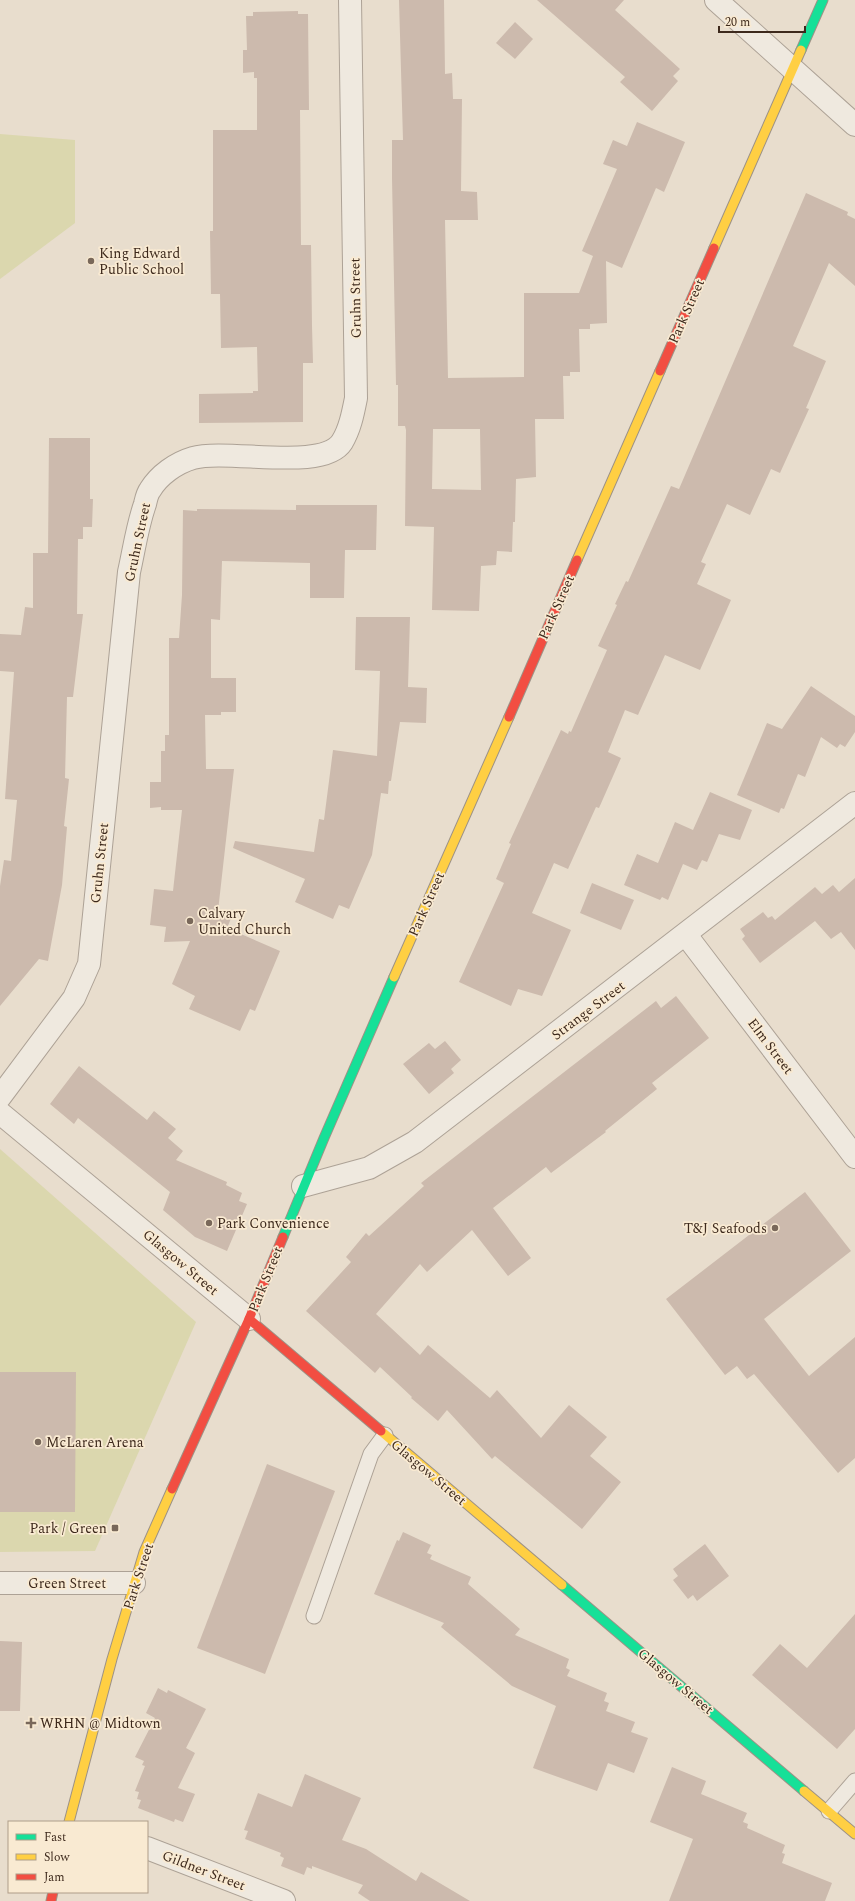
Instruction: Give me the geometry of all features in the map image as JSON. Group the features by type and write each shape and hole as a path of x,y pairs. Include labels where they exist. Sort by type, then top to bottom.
{"street":[{"name":"Gruhn Street","path":"0,1097 74,998 89,964 129,572 139,521 149,491 168,470 193,458 224,456 312,457 330,453 342,442 350,424 356,398 350,0"},
{"path":"716,0 792,70 855,125"},
{"name":"Park Street","path":"73,1821 112,1659 144,1552 249,1319 303,1186 823,0"},
{"name":"Strange Street","path":"303,1186 370,1168 415,1142 686,935 855,803"},
{"name":"Elm Street","path":"686,935 855,1157"},
{"name":"Glasgow Street","path":"0,1113 249,1319 855,1834"},
{"name":"Green Street","path":"0,1583 134,1583"},
{"name":"Gildner Street","path":"148,1848 284,1901"}],"lane":[{"path":"314,1616 371,1454 385,1435"},
{"path":"829,1811 855,1781"}],"shaded area":[{"path":"0,134 75,140 75,223 0,279"},
{"path":"0,1149 196,1322 95,1551 0,1552"}],"building":[{"path":"399,0 444,0 445,74 452,73 453,99 462,99 461,191 477,192 478,220 445,220 448,378 524,377 524,293 579,293 593,256 582,251 617,169 603,164 613,140 627,146 637,122 685,142 664,192 656,188 622,268 606,261 607,323 590,324 590,329 579,329 580,372 570,372 570,376 563,376 564,419 535,419 536,477 516,479 515,522 513,522 512,552 497,551 496,565 481,566 479,611 432,610 434,527 405,526 406,430 405,426 398,426 392,178 392,140 403,140","holes":["433,429 480,429 481,490 432,489"]},
{"path":"537,0 624,0 615,10 680,69 673,76 678,81 652,111 620,82 625,77"},
{"path":"298,11 298,14 308,14 309,110 300,110 301,245 311,245 313,363 303,363 303,422 199,423 199,394 253,393 253,391 258,391 257,347 221,348 220,294 211,294 210,231 213,231 213,130 257,130 257,78 254,78 254,72 243,73 243,50 247,50 246,16 253,16 253,12"},
{"path":"515,22 533,39 515,59 496,43"},
{"path":"806,193 848,212 847,215 855,219 855,286 829,263 793,346 826,361 806,408 809,409 780,473 771,469 750,515 727,504 701,562 706,564 697,584 731,600 700,670 665,655 638,715 625,710 608,752 621,758 599,808 596,807 568,869 554,863 532,913 571,930 542,996 518,989 511,1006 459,982 504,883 496,879 511,844 509,843 561,730 568,734 569,731 571,732 607,650 598,646 617,605 615,604 626,581 628,582 671,486 679,489"},
{"path":"49,438 90,438 90,499 93,499 92,527 83,527 83,539 78,539 77,614 83,614 73,697 67,697 65,778 69,779 64,826 67,827 62,885 48,961 39,959 0,1006 0,886 4,860 11,861 17,800 5,799 14,672 0,671 0,634 21,635 25,607 33,608 33,553 48,553"},
{"path":"296,505 377,505 376,550 345,550 344,598 310,598 310,563 222,561 220,620 211,619 211,678 236,678 236,712 221,712 221,715 205,715 206,769 234,769 218,911 232,916 227,928 280,951 255,1011 250,1009 240,1031 189,1009 195,996 172,984 190,941 164,942 166,927 150,925 154,889 173,891 182,810 161,810 161,807 150,808 150,782 161,782 161,751 165,751 165,735 169,735 169,638 179,638 182,595 183,510 296,510"},
{"path":"356,617 410,617 408,687 427,688 426,723 400,722 388,794 381,793 372,855 349,909 339,905 333,919 295,902 305,879 233,848 235,841 314,852 319,819 324,820 333,750 377,756 380,671 355,670"},
{"path":"811,686 855,716 855,732 845,747 840,744 837,748 821,737 805,777 798,774 784,809 781,808 779,813 737,795 767,723 782,729"},
{"path":"710,792 752,810 740,840 719,834 707,862 702,860 697,870 683,864 668,900 662,897 660,900 624,885 637,854 658,863 675,822 693,830"},
{"path":"855,878 855,950 841,932 831,939 815,921 760,963 742,939 745,936 740,929 763,912 768,918 772,916 775,920 815,887 822,894 833,885 839,892"},
{"path":"592,883 634,900 621,930 580,913"},
{"path":"676,996 709,1038 652,1083 657,1089 605,1131 606,1132 551,1173 546,1167 493,1208 531,1258 508,1276 472,1230 427,1272 420,1264 376,1314 420,1355 428,1345 490,1398 497,1390 541,1438 569,1405 607,1437 590,1456 621,1482 582,1529 495,1456 492,1459 447,1410 438,1421 411,1398 412,1397 380,1367 375,1373 306,1311 351,1262 346,1257 366,1233 369,1236 424,1186 421,1183 656,1001 661,1008"},
{"path":"445,1041 461,1060 451,1069 454,1073 429,1094 403,1064 429,1043 435,1049"},
{"path":"79,1066 147,1120 154,1111 176,1129 168,1138 183,1151 176,1160 227,1182 226,1185 242,1193 239,1201 247,1204 227,1251 195,1237 163,1210 170,1192 78,1118 74,1124 50,1104"},
{"path":"805,1192 851,1251 764,1319 809,1376 855,1337 855,1458 838,1473 754,1374 747,1379 737,1366 725,1375 666,1299"},
{"name":"McLaren Arena","path":"0,1372 76,1372 75,1512 0,1512"},
{"path":"267,1464 335,1491 265,1674 197,1648"},
{"path":"403,1532 431,1545 427,1553 432,1555 430,1559 471,1577 468,1584 520,1629 515,1635 569,1659 566,1668 570,1670 567,1676 607,1693 604,1701 609,1703 606,1711 635,1722 631,1732 648,1738 634,1773 608,1763 597,1791 533,1768 556,1706 512,1686 441,1627 444,1623 374,1594 397,1540 399,1541"},
{"path":"705,1544 729,1576 697,1601 693,1595 688,1599 673,1580 678,1576 673,1569"},
{"path":"855,1614 855,1729 837,1749 752,1675 780,1644 807,1668"},
{"path":"0,1641 22,1642 20,1711 0,1711"},
{"path":"158,1688 167,1693 168,1690 206,1709 186,1748 195,1753 178,1788 195,1794 183,1822 175,1819 174,1822 138,1808 141,1800 137,1799 139,1792 135,1791 145,1766 142,1765 144,1761 135,1757 155,1718 146,1713"},
{"path":"672,1767 706,1781 701,1794 747,1813 743,1822 748,1824 747,1828 785,1845 782,1853 785,1854 782,1863 832,1883 825,1901 669,1901 693,1839 650,1822"},
{"path":"305,1774 361,1798 342,1840 366,1849 416,1881 421,1872 470,1901 370,1901 358,1893 363,1885 312,1866 312,1869 307,1867 304,1875 281,1866 284,1858 280,1856 281,1853 245,1839 248,1831 244,1830 258,1793 292,1807"}],"traffic: fast":[{"path":"801,50 823,0"},
{"path":"283,1237 394,977"},
{"path":"562,1585 804,1791"}],"traffic: slow":[{"path":"714,248 801,50"},
{"path":"577,560 660,371"},
{"path":"394,977 509,717"},
{"path":"381,1431 562,1585"},
{"path":"69,1821 112,1659 144,1552 172,1489"},
{"path":"804,1791 855,1834"}],"traffic: jam":[{"path":"660,371 714,248"},
{"path":"509,717 577,560"},
{"path":"172,1489 249,1319 283,1237"},
{"path":"249,1319 381,1431"},
{"path":"51,1901 53,1893"}],"place":[{"name":"King Edward Public School","path":"91,261"},
{"name":"Calvary United Church","path":"190,921"},
{"name":"Park Convenience","path":"209,1223"},
{"name":"T&J Seafoods","path":"775,1228"},
{"name":"McLaren Arena","path":"38,1442"},
{"name":"Park / Green","path":"115,1528"},
{"name":"WRHN @ Midtown","path":"31,1723"}]}
